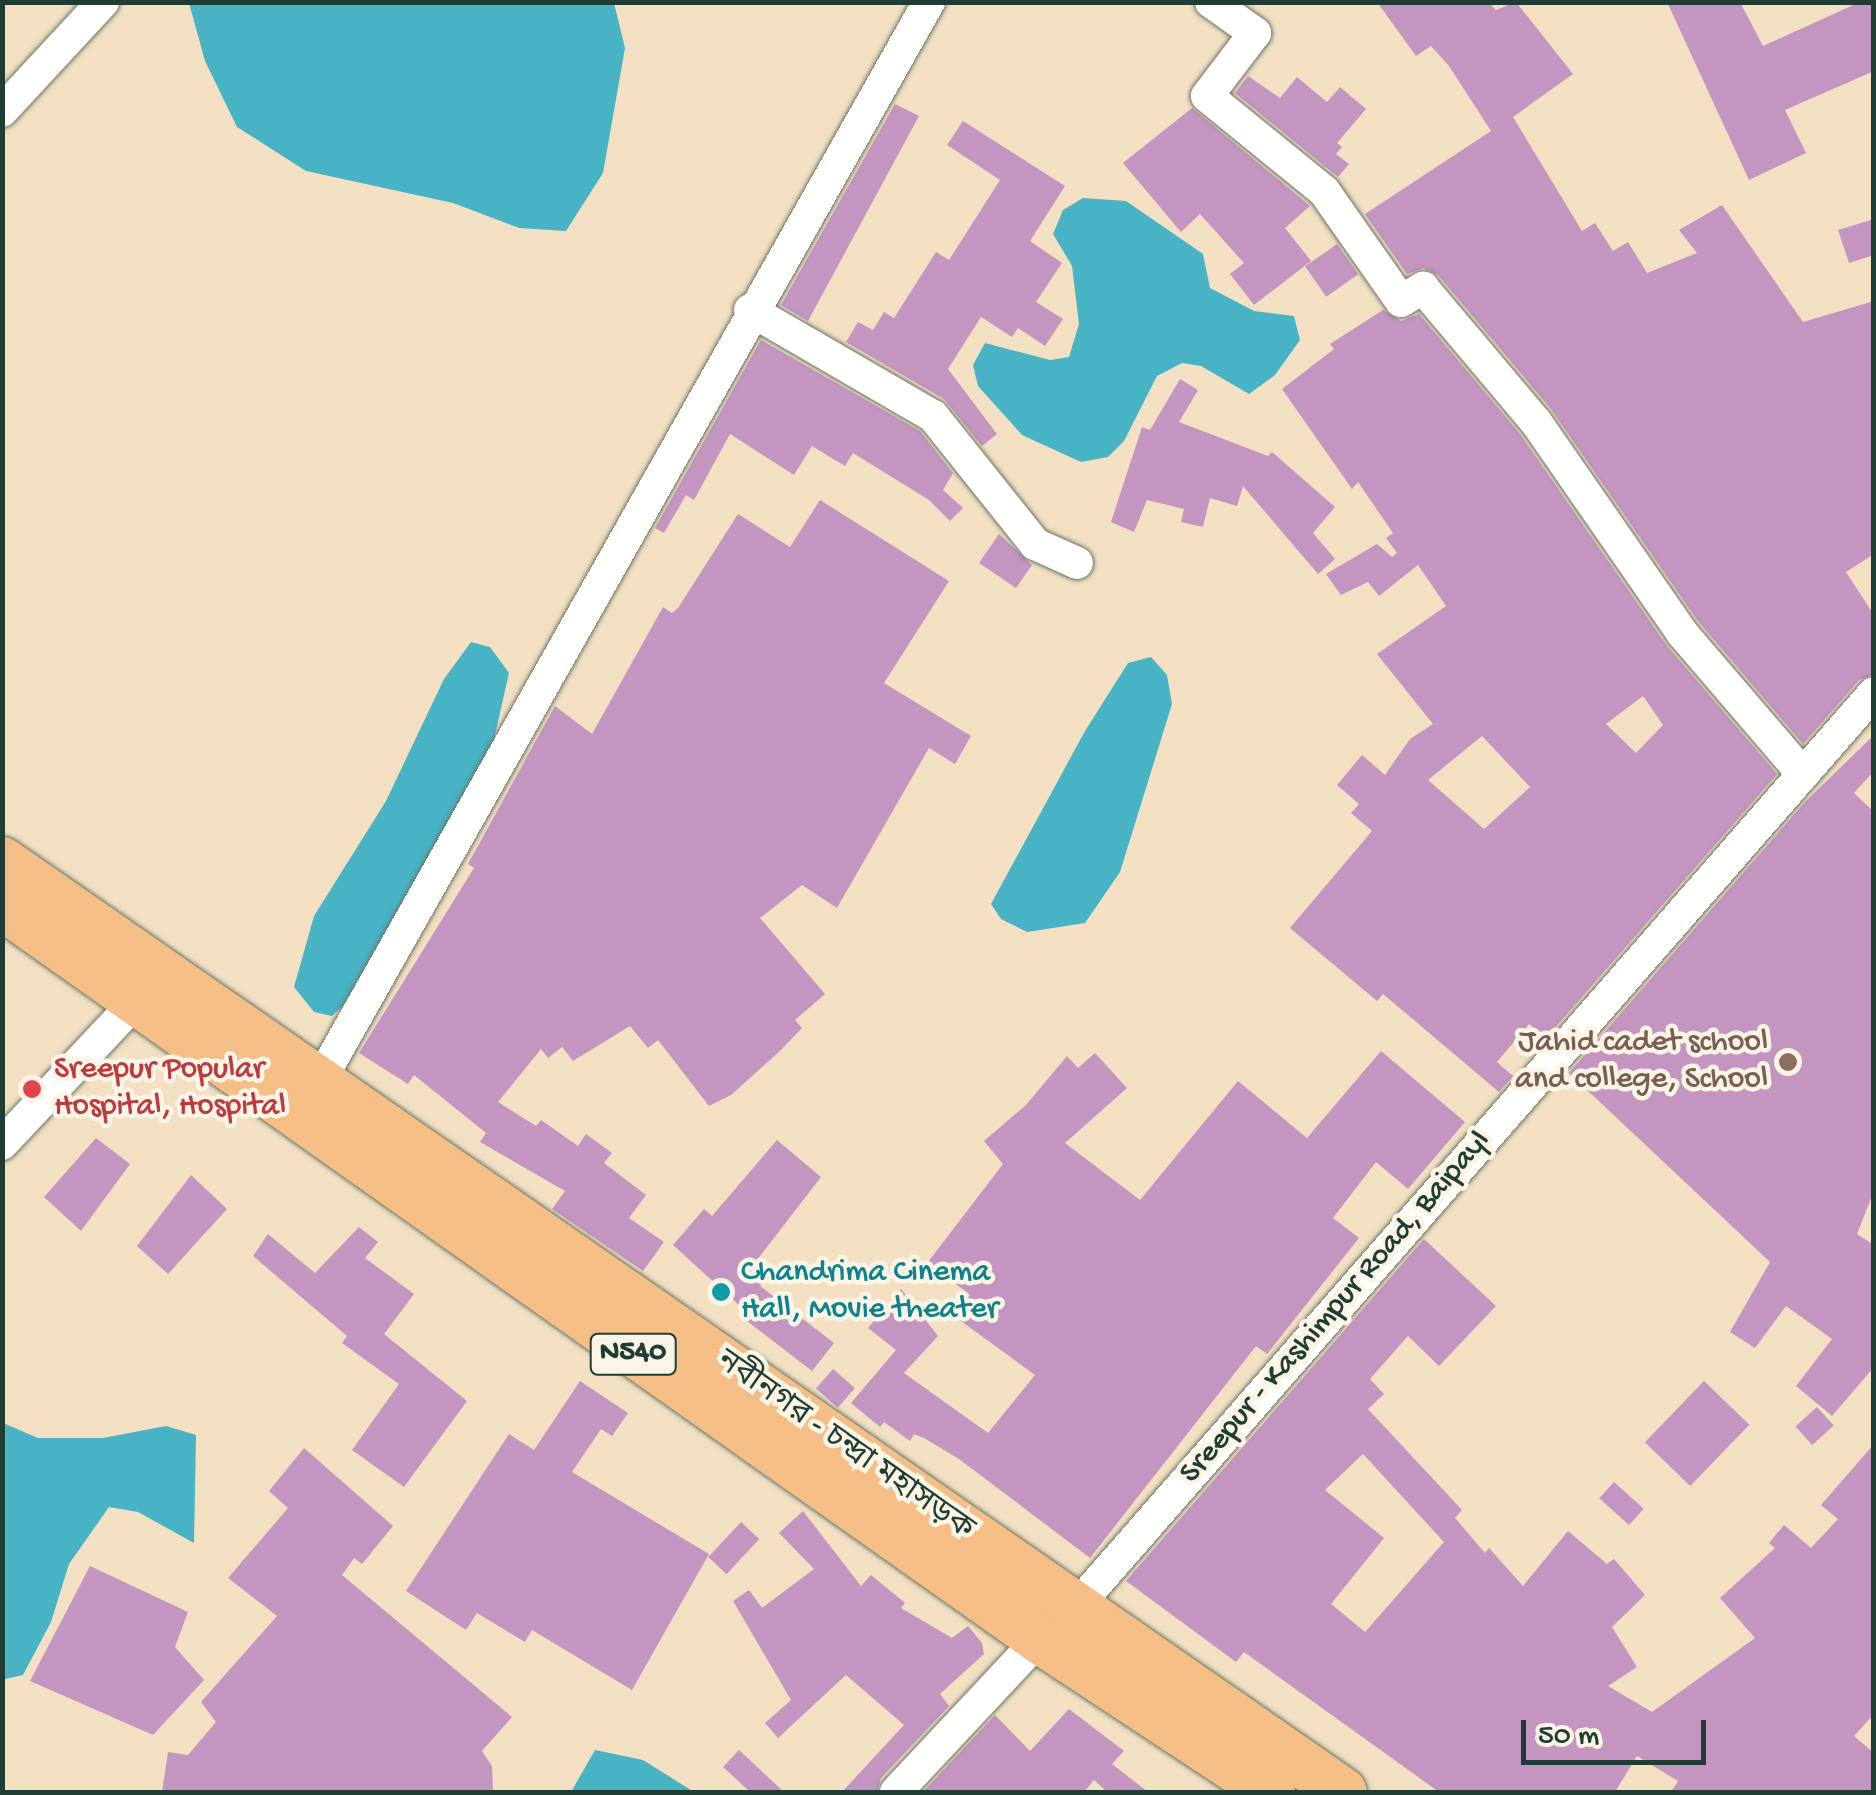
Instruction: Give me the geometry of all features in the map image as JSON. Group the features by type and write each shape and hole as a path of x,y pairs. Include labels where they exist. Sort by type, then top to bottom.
{"highway":[{"name":"নবীনগর - চন্দ্রা মহাসড়ক","path":"2,861 1342,1792"},
{"name":"নবীনগর - চন্দ্রা মহাসড়ক","path":"2,906 1039,1638 1271,1792"}],"street":[{"path":"2,88 81,2"},
{"path":"2,111 102,2"},
{"path":"318,1084 548,688 750,310 929,2"},
{"path":"1211,2 1255,33 1207,96 1324,191 1401,301 1423,288 1536,422 1682,633 1803,774"},
{"path":"750,310 933,416 1034,544 1077,563"},
{"name":"Sreepur - Kashimpur Road, Baipayl","path":"1076,1607 1874,692"},
{"path":"2,1144 137,1000"},
{"path":"896,1792 1039,1638"}],"water":[{"path":"189,3 614,3 625,48 603,173 566,231 519,228 453,203 306,171 237,127 205,61"},
{"path":"1083,198 1126,201 1203,254 1210,288 1254,311 1294,316 1300,340 1275,375 1249,394 1201,366 1182,363 1157,376 1124,441 1108,457 1081,462 1022,435 978,386 973,365 985,343 1050,360 1069,357 1079,324 1072,266 1053,234 1063,210"},
{"path":"471,642 490,647 509,673 492,748 343,1006 332,1016 314,1012 294,987 314,916 386,801 444,679"},
{"path":"1151,657 1167,675 1172,704 1120,872 1085,923 1027,932 1001,919 991,904 1085,731 1128,663"},
{"path":"3,1423 38,1438 103,1438 166,1426 196,1435 194,1543 138,1512 109,1507 69,1564 51,1622 23,1675 5,1679"},
{"path":"595,1750 643,1760 694,1792 571,1792"}],"building":[{"path":"1377,2 1488,2 1496,10 1516,2 1573,74 1513,117 1582,231 1595,223 1613,251 1628,242 1647,273 1697,253 1679,230 1722,205 1803,322 1874,301 1874,554 1846,572 1874,615 1874,674 1859,680 1803,744 1698,621 1551,409 1438,275 1423,268 1407,274 1365,214 1491,131 1449,66 1431,46 1416,56"},
{"path":"1667,2 1740,2 1763,46 1860,2 1874,2 1874,71 1785,110 1806,153 1749,180"},
{"path":"1248,76 1280,98 1297,77 1327,102 1340,87 1366,109 1337,143 1342,147 1336,154 1349,164 1338,177 1235,93"},
{"path":"895,104 919,116 808,321 781,305"},
{"path":"1192,108 1310,206 1285,228 1311,261 1254,305 1230,274 1244,263 1200,214 1181,232 1123,163"},
{"path":"963,121 1065,186 1030,241 1062,263 1036,302 1063,319 1045,346 1018,328 1012,337 981,317 948,369 997,434 982,446 944,399 846,342 858,322 873,330 884,312 894,318 936,252 949,260 1000,180 947,145"},
{"path":"1874,219 1874,255 1849,263 1838,230"},
{"path":"1337,244 1358,274 1326,297 1305,266"},
{"path":"1383,310 1401,321 1419,314 1520,434 1667,646 1777,774 1546,1038 1529,1024 1497,1062 1513,1076 1499,1092 1383,994 1377,1001 1290,928 1372,831 1351,813 1359,804 1337,785 1362,755 1385,775 1410,739 1433,724 1377,654 1446,606 1418,565 1379,596 1368,582 1341,595 1326,574 1377,544 1392,557 1397,553 1386,538 1393,533 1358,482 1352,489 1282,389 1334,349 1330,344","holes":["1643,696 1663,725 1636,753 1606,724","1482,736 1530,787 1484,829 1428,780"]},
{"path":"761,340 920,431 953,473 943,490 963,508 950,521 929,500 853,453 845,466 812,446 794,475 730,434 694,500 686,495 664,533 655,528"},
{"path":"1180,379 1198,390 1179,422 1268,456 1272,452 1335,507 1313,533 1335,559 1318,574 1243,486 1237,506 1210,498 1203,527 1181,522 1184,509 1147,500 1134,532 1111,522 1142,427 1150,430"},
{"path":"820,500 949,581 884,683 971,736 955,764 929,748 837,908 802,885 760,918 825,994 795,1020 802,1028 731,1095 709,1106 658,1040 648,1048 630,1026 573,1061 562,1047 548,1058 541,1049 498,1102 536,1126 541,1120 578,1146 586,1134 612,1153 604,1163 646,1195 629,1218 664,1242 643,1271 552,1209 565,1191 480,1142 486,1133 414,1075 408,1084 359,1053 474,868 468,864 555,706 592,734 663,607 672,613 678,608 738,514 790,547"},
{"path":"999,534 1032,565 1016,588 979,563"},
{"path":"1874,735 1874,771 1854,793 1874,812 1874,1191 1857,1234 1874,1245 1874,1367 1832,1416 1796,1386 1832,1339 1786,1306 1755,1348 1730,1332 1770,1262 1569,1073 1805,802"},
{"path":"1381,1051 1465,1122 1408,1189 1376,1162 1333,1218 1359,1238 1267,1354 1256,1346 1090,1558 959,1459 924,1438 914,1434 910,1441 884,1422 880,1427 851,1403 896,1350 868,1328 901,1289 938,1336 904,1373 988,1433 1035,1375 954,1316 970,1295 928,1262 1003,1164 984,1141 1026,1105 1067,1056 1078,1068 1095,1053 1127,1088 1065,1143 1140,1200 1238,1081 1307,1138"},
{"path":"96,1138 130,1164 81,1231 44,1197"},
{"path":"777,1140 821,1177 757,1260 772,1271 760,1286 834,1343 812,1371 747,1321 751,1316 673,1245 704,1209 712,1216"},
{"path":"191,1175 227,1209 168,1274 137,1246"},
{"path":"359,1227 378,1242 365,1258 414,1294 384,1334 467,1401 404,1487 352,1450 399,1384 342,1343 347,1336 253,1256 268,1234 315,1273"},
{"path":"1424,1239 1496,1306 1439,1366 1408,1336 1370,1379 1384,1394 1368,1409 1462,1510 1455,1518 1485,1553 1489,1548 1523,1586 1568,1531 1607,1564 1614,1559 1645,1595 1612,1627 1637,1667 1608,1686 1652,1712 1755,1638 1720,1598 1775,1548 1769,1543 1784,1525 1811,1548 1838,1519 1821,1505 1874,1444 1874,1714 1854,1736 1874,1753 1874,1792 1671,1792 1678,1781 1637,1756 1615,1792 1439,1792 1244,1652 1236,1662 1126,1581","holes":["1363,1454 1444,1542 1365,1632 1331,1604 1384,1538 1325,1490"]},
{"path":"833,1369 855,1388 838,1408 816,1389"},
{"path":"580,1381 628,1413 612,1436 601,1429 572,1472 709,1554 632,1690 532,1630 525,1642 477,1613 466,1630 406,1591 509,1434 534,1450"},
{"path":"1704,1381 1749,1425 1690,1486 1645,1442"},
{"path":"1817,1407 1834,1426 1812,1445 1795,1426"},
{"path":"304,1448 393,1526 362,1564 354,1558 342,1575 512,1717 482,1751 492,1766 493,1792 162,1792 168,1752 188,1755 216,1722 201,1702 277,1616 228,1578 288,1508 269,1491"},
{"path":"1614,1482 1644,1509 1629,1525 1599,1498"},
{"path":"803,1511 861,1586 871,1575 905,1603 901,1608 952,1638 968,1626 982,1643 984,1654 940,1694 949,1706 881,1778 877,1792 842,1792 904,1725 846,1675 778,1738 765,1723 791,1700 733,1601 749,1590 762,1608 814,1569 779,1533"},
{"path":"741,1522 759,1539 727,1574 708,1557"},
{"path":"90,1566 188,1612 175,1647 204,1680 153,1735 30,1681"},
{"path":"1069,1709 1124,1751 1112,1764 1148,1792 1107,1792 1094,1780 1084,1792 923,1792 995,1715 1030,1751"},
{"path":"739,1750 784,1792 750,1792 723,1767"}],"place":[{"name":"Jahid cadet school and college, School","path":"1788,1062"},
{"name":"Sreepur Popular Hospital, Hospital","path":"32,1089"},
{"name":"Chandrima Cinema Hall, Movie theater","path":"721,1292"}]}
